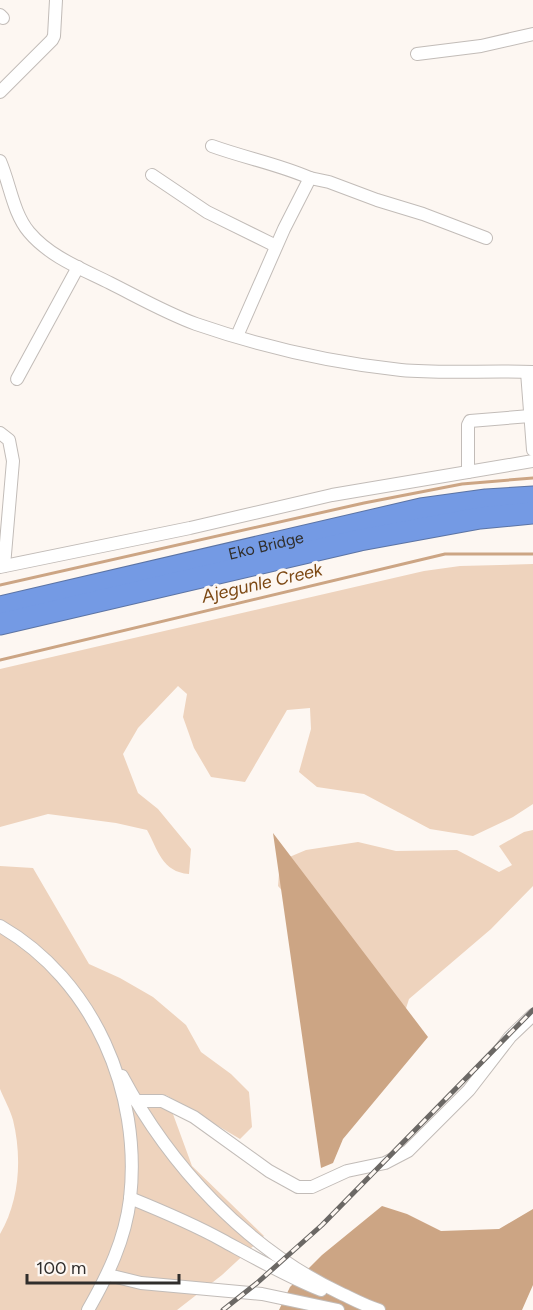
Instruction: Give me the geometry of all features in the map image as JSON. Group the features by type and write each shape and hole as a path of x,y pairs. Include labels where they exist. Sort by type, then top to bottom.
{"highway":[{"name":"Eko Bridge","path":"0,607 421,509 486,500 533,497"},
{"name":"Eko Bridge","path":"0,624 360,540 480,518 533,513"}],"street":[{"path":"0,92 52,40 56,0"},
{"path":"417,54 481,46 533,34"},
{"path":"212,146 329,182 486,238"},
{"path":"0,161 19,214 27,230 42,246 78,267 195,323 282,349 399,370 530,372 533,450"},
{"path":"152,175 207,212 276,246"},
{"path":"237,336 276,246 310,178"},
{"path":"17,379 78,267"},
{"path":"468,472 468,424 470,421 530,416"},
{"path":"0,434 9,440 13,461 2,566 190,528 332,495 533,461"},
{"path":"0,926 56,970 88,1011 136,1101 177,1160 221,1208 279,1265"},
{"path":"136,1101 162,1101 194,1117 269,1171 298,1186 312,1187 347,1171 385,1162 408,1151 469,1090 510,1036 533,1016"},
{"path":"88,1310 108,1275 118,1251 130,1198 131,1127 113,1058"},
{"path":"130,1198 170,1214 375,1309"},
{"path":"108,1275 141,1283 262,1294 338,1310"}],"shaded area":[{"path":"533,564 533,804 513,817 473,836 430,829 364,794 317,787 299,772 311,729 310,708 287,710 245,782 211,777 194,748 183,717 187,694 178,686 138,728 123,754 138,793 158,809 191,849 189,874 173,869 162,859 147,830 116,823 48,814 0,827 0,669 424,571 460,566"},
{"path":"533,830 533,886 491,929 409,999 401,1024 278,886 280,861 306,850 358,842 396,851 457,850 499,872 512,865 499,846 524,832"},
{"path":"273,833 428,1037 343,1139 333,1163 321,1168"},
{"path":"0,866 33,868 89,964 153,997 186,1025 201,1052 231,1074 249,1092 252,1127 240,1139 166,1095 192,1166 264,1236 222,1275 177,1310 0,1310 0,1234 7,1221 15,1193 18,1149 13,1120 0,1089"},
{"path":"382,1206 407,1214 441,1231 499,1229 533,1209 533,1285 522,1310 279,1310 290,1287 322,1255"}],"waterway":[{"path":"0,585 364,503 462,484 533,478"},
{"name":"Ajegunle Creek","path":"0,660 445,554 533,554"}],"railway":[{"path":"223,1310 322,1225 533,1010"}]}
